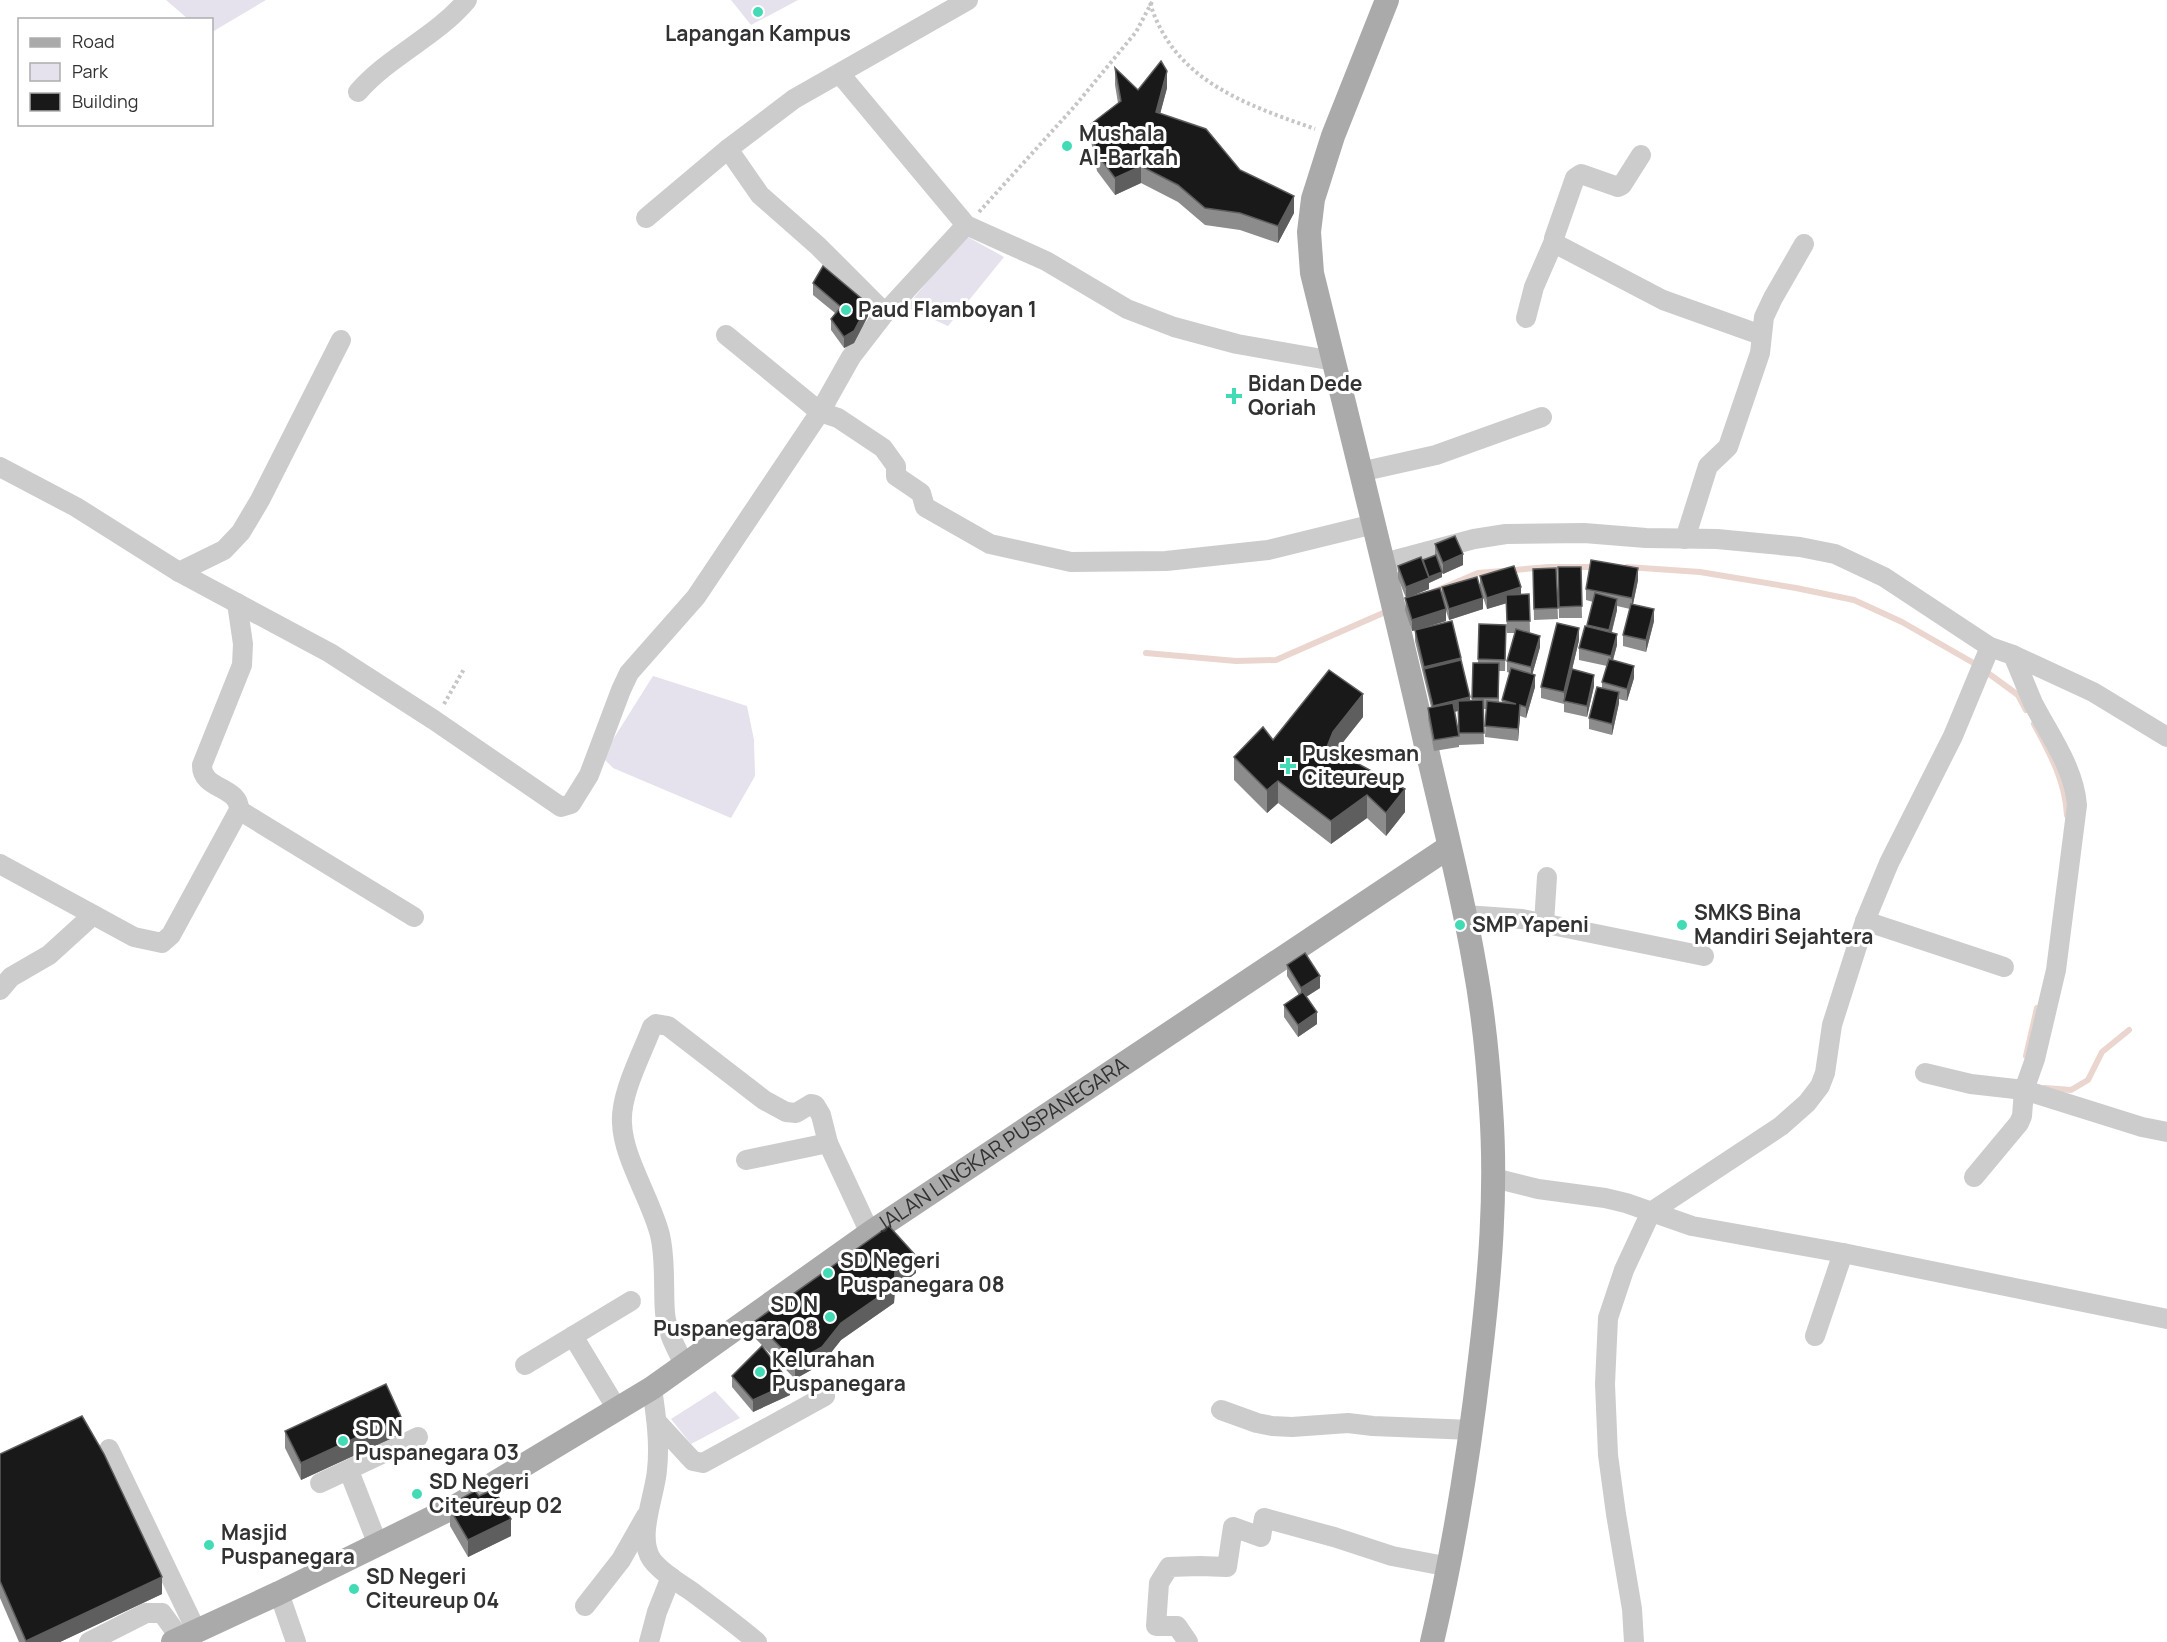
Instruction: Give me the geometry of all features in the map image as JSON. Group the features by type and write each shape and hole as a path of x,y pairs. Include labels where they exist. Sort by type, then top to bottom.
{"main road":[{"path":"1387,0 1333,136 1313,199 1309,232 1312,273 1400,631 1465,915 1483,1017 1494,1178 1492,1236 1472,1430 1450,1567 1432,1642"},
{"name":"JALAN LINGKAR PUSPANEGARA","path":"183,1638 458,1505 652,1388 870,1233 1449,847"}],"street":[{"path":"358,92 368,80 442,23 467,0"},
{"path":"646,218 728,149 794,99 968,0"},
{"path":"840,74 966,225 1046,261 1127,309 1174,327 1237,344 1334,361"},
{"path":"728,149 760,195 818,246 885,313"},
{"path":"1526,318 1534,287 1554,241 1575,178 1581,174 1618,187 1622,185 1641,155"},
{"path":"0,467 76,507 179,572 330,653 434,720 561,807 571,804 589,774 625,680 696,597 820,412 851,357 885,313 966,225"},
{"path":"1554,241 1663,300 1761,335"},
{"path":"1685,539 1708,466 1728,447 1760,353 1764,317 1804,244"},
{"path":"726,335 820,412 838,418 883,448 896,466 896,476 921,493 925,507 990,544 1071,562 1166,561 1268,550 1374,524"},
{"path":"179,572 224,550 241,532 260,500 341,340"},
{"path":"1360,472 1436,455 1542,417"},
{"path":"1385,569 1474,539 1506,534 1584,533 1617,537 1717,539 1800,547 1835,554 1884,577 1985,659 2013,655 2093,692 2167,737"},
{"path":"0,864 134,937 162,943 171,935 239,810 236,798 205,779 202,772 202,765 242,665 243,644 237,603"},
{"path":"1974,1177 2019,1123 2022,1116 2024,1090 2035,1059 2056,970 2077,806 2076,789 2070,773 2033,702 2013,655"},
{"path":"1634,1642 1632,1609 1608,1455 1605,1373 1608,1318 1624,1270 1651,1212 1781,1126 1813,1095 1825,1073 1832,1025 1864,921 1889,863 1953,736 1985,659"},
{"path":"239,810 414,917"},
{"path":"1544,923 1547,877"},
{"path":"0,990 11,977 49,955 93,915"},
{"path":"1465,915 1522,919 1704,956"},
{"path":"1864,921 2004,967"},
{"path":"684,1364 670,1334 666,1315 661,1239 654,1212 625,1147 622,1122 625,1098 652,1027 656,1024 668,1026 765,1100 786,1112 796,1113 811,1104 817,1106 828,1143 870,1233"},
{"path":"1925,1073 1971,1084 2024,1090 2142,1127 2167,1132"},
{"path":"746,1160 828,1143"},
{"path":"1494,1178 1538,1189 1605,1198 1692,1226 1843,1253 2167,1319"},
{"path":"1815,1336 1843,1253"},
{"path":"525,1365 631,1301"},
{"path":"573,1336 617,1409"},
{"path":"652,1388 657,1422 657,1472 648,1513 646,1546 652,1559 671,1576 734,1622 757,1642"},
{"path":"657,1422 693,1461 704,1463 825,1396"},
{"path":"1221,1410 1272,1426 1348,1423 1472,1430"},
{"path":"320,1483 418,1437"},
{"path":"109,1449 183,1638"},
{"path":"349,1471 378,1545"},
{"path":"585,1606 621,1560 648,1513"},
{"path":"1188,1642 1178,1626 1156,1626 1159,1582 1169,1567 1227,1567 1233,1527 1261,1537 1264,1518 1392,1556 1450,1567"},
{"path":"650,1642 657,1612 671,1576"},
{"path":"279,1593 296,1642"},
{"path":"89,1642 146,1613 154,1612 162,1613 183,1638"}],"path":[{"path":"1151,2 1159,28 1168,44 1211,85 1283,118 1333,136"},
{"path":"966,225 1074,106 1136,32 1151,2"},
{"path":"434,720 464,669"}],"green space":[{"path":"166,0 266,0 213,31 213,18 187,18"},
{"name":"Lapangan Kampus","path":"731,0 798,0 751,25"},
{"path":"966,236 1004,257 948,326 906,307"},
{"path":"653,676 747,706 754,740 755,776 731,818 613,768 602,757"},
{"path":"715,1391 740,1418 691,1444 671,1419"}],"building":[{"path":"1161,61 1167,71 1156,112 1206,129 1240,170 1294,196 1278,226 1240,213 1205,208 1178,185 1141,166 1115,178 1097,154 1091,124 1121,101 1115,68 1138,90"},
{"path":"823,266 868,304 854,331 844,337 831,319 841,307 813,283"},
{"path":"1455,536 1463,554 1443,563 1435,544"},
{"path":"1436,555 1442,572 1429,577 1423,560"},
{"path":"1421,557 1429,578 1406,587 1398,566"},
{"path":"1591,560 1638,568 1632,598 1586,589"},
{"path":"1514,566 1521,587 1487,598 1480,576"},
{"path":"1558,567 1581,567 1582,606 1559,607"},
{"path":"1556,568 1558,608 1534,609 1533,569"},
{"path":"1477,577 1483,598 1449,609 1442,587"},
{"path":"1440,588 1446,609 1412,620 1405,598"},
{"path":"1595,593 1617,599 1609,630 1587,625"},
{"path":"1529,594 1530,621 1507,621 1506,595"},
{"path":"1631,604 1654,609 1646,640 1623,635"},
{"path":"1452,621 1461,658 1424,667 1415,630"},
{"path":"1557,623 1579,628 1564,692 1541,687"},
{"path":"1479,624 1506,625 1505,660 1478,659"},
{"path":"1585,626 1617,634 1611,656 1579,648"},
{"path":"1516,629 1540,636 1531,667 1507,661"},
{"path":"1609,659 1634,666 1627,689 1602,682"},
{"path":"1461,660 1470,697 1433,706 1424,669"},
{"path":"1473,663 1499,663 1498,698 1472,698"},
{"path":"1511,668 1535,675 1526,707 1520,705 1518,729 1485,726 1487,701 1516,704 1502,700"},
{"path":"1572,669 1594,675 1587,706 1564,701"},
{"name":"Puskesman Citeureup","path":"1329,670 1363,694 1333,732 1327,747 1405,789 1386,813 1367,795 1331,821 1278,781 1267,790 1234,757 1263,727 1273,740"},
{"path":"1597,687 1619,692 1612,724 1589,718"},
{"path":"1483,700 1484,733 1459,733 1458,701"},
{"path":"1453,703 1459,736 1434,740 1428,708"},
{"path":"1305,953 1320,976 1301,988 1287,965"},
{"path":"1303,992 1317,1012 1298,1025 1284,1005"},
{"name":"SD N Puspanegara 08","path":"889,1226 916,1256 895,1272 894,1286 841,1323 822,1347 795,1362 755,1321"},
{"name":"Kelurahan Puspanegara","path":"762,1346 790,1383 753,1400 732,1376"},
{"path":"386,1384 401,1417 301,1463 285,1431"},
{"path":"82,1416 104,1454 162,1577 26,1641 0,1581 0,1454"},
{"path":"494,1489 511,1519 468,1540 450,1509 464,1503 462,1498 475,1491 479,1496"}],"waterway":[{"path":"1433,592 1478,573 1549,567 1595,567"},
{"path":"1627,567 1700,572 1854,600 1902,622 1977,665 2018,695 2026,710"},
{"path":"1146,653 1236,661 1276,660 1390,610"},
{"path":"2034,724 2060,779 2067,815"},
{"path":"2026,1056 2037,1008"},
{"path":"2045,1088 2071,1090 2088,1080 2102,1052 2129,1030"}],"place":[{"name":"Lapangan Kampus","path":"758,12"},
{"name":"Mushala Al-Barkah","path":"1067,146"},
{"name":"Paud Flamboyan 1","path":"846,310"},
{"name":"Bidan Dede Qoriah","path":"1234,396"},
{"name":"Puskesman Citeureup","path":"1288,766"},
{"name":"SMP Yapeni","path":"1460,925"},
{"name":"SMKS Bina Mandiri Sejahtera","path":"1682,925"},
{"name":"SD Negeri Puspanegara 08","path":"828,1273"},
{"name":"SD N Puspanegara 08","path":"830,1317"},
{"name":"Kelurahan Puspanegara","path":"760,1372"},
{"name":"SD N Puspanegara 03","path":"343,1441"},
{"name":"SD Negeri Citeureup 02","path":"417,1494"},
{"name":"Masjid Puspanegara","path":"209,1545"},
{"name":"SD Negeri Citeureup 04","path":"354,1589"}]}
